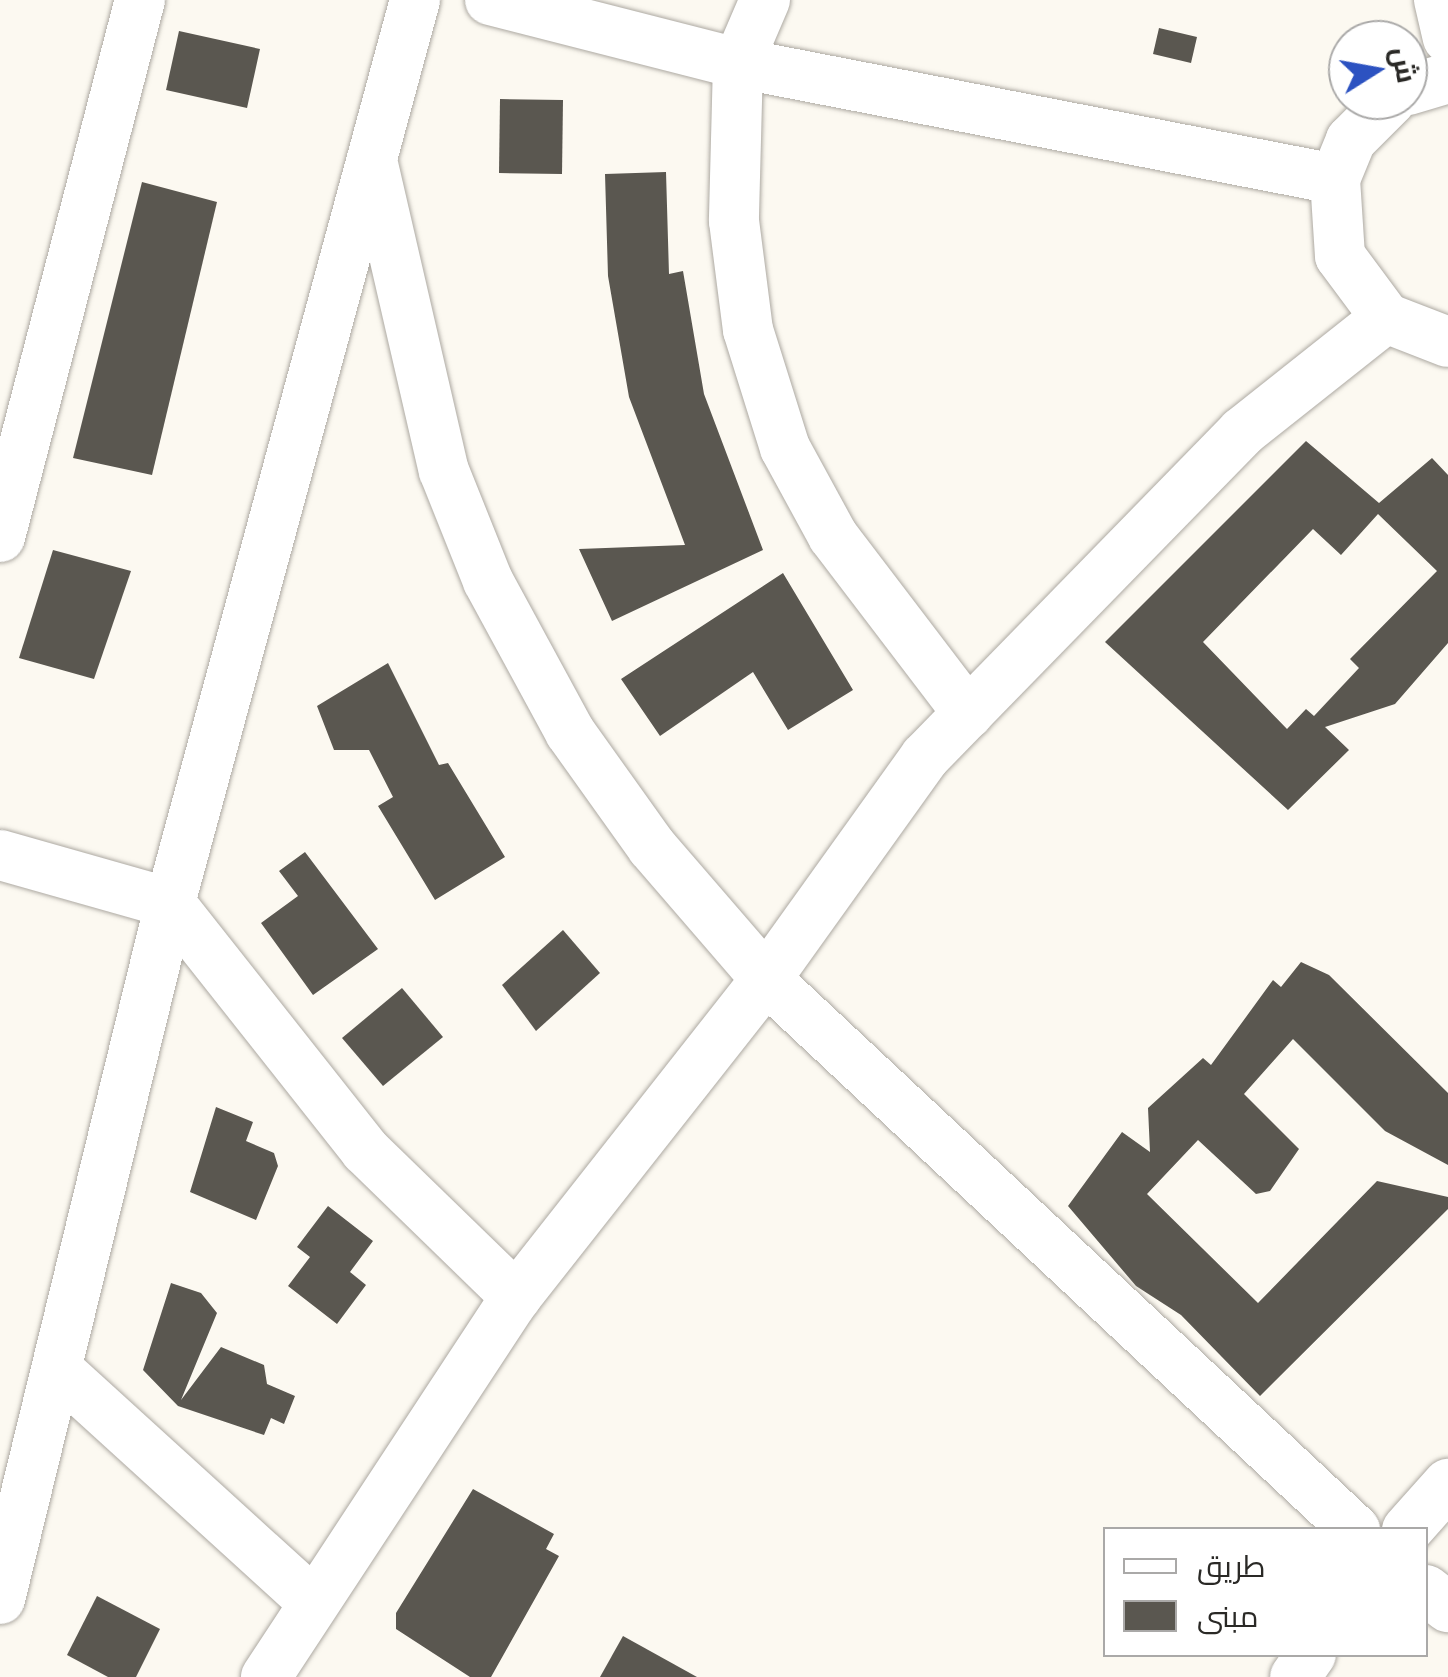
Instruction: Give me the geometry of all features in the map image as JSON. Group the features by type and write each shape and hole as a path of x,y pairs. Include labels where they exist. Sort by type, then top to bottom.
{"street":[{"path":"0,536 140,0"},
{"path":"0,1599 170,903 415,0"},
{"path":"490,0 738,64 1335,179"},
{"path":"765,0 738,64 734,221 748,330 786,448 832,536 968,713"},
{"path":"1439,0 1448,38"},
{"path":"1371,120 1351,140 1335,179 1340,256 1386,318 1448,342"},
{"path":"372,160 444,471 488,581 570,732 652,847 766,979 1351,1527"},
{"path":"266,1677 516,1296 766,979 925,757 1242,432 1386,318"},
{"path":"0,854 170,903 365,1150 516,1296"},
{"path":"57,1370 313,1602"},
{"path":"1411,1527 1448,1484"},
{"path":"1428,1592 1448,1608"}],"building":[{"path":"1159,28 1197,37 1191,63 1153,54"},
{"path":"179,31 260,49 247,108 166,90"},
{"path":"500,99 563,100 562,174 499,173"},
{"path":"666,172 669,274 683,271 704,394 763,550 612,621 579,549 685,545 629,397 608,276 605,174"},
{"path":"142,182 217,202 152,475 73,458"},
{"path":"1306,441 1379,503 1432,458 1448,475 1448,643 1395,704 1325,727 1349,750 1288,810 1105,642","holes":["1378,514 1437,571 1350,659 1359,668 1314,716 1306,709 1287,729 1203,642 1313,529 1341,555"]},
{"path":"53,550 131,571 94,679 19,658"},
{"path":"783,573 853,690 788,730 753,672 660,736 621,679"},
{"path":"388,663 439,765 448,763 505,857 435,900 378,806 393,797 369,750 334,750 317,706"},
{"path":"305,852 378,949 313,995 261,923 298,896 279,871"},
{"path":"563,930 600,973 536,1031 502,985"},
{"path":"1301,962 1329,975 1448,1093 1448,1165 1385,1131 1293,1039 1244,1094 1299,1149 1270,1191 1256,1194 1198,1140 1147,1194 1258,1303 1377,1181 1448,1197 1448,1209 1260,1396 1181,1315 1136,1286 1068,1206 1122,1132 1150,1152 1148,1108 1203,1058 1211,1065 1273,980 1281,987"},
{"path":"402,988 443,1037 383,1086 342,1038"},
{"path":"216,1107 253,1122 246,1141 274,1153 278,1166 256,1220 190,1192"},
{"path":"328,1206 373,1241 350,1272 366,1285 337,1324 288,1286 310,1257 297,1247"},
{"path":"171,1283 201,1293 217,1313 181,1400 221,1347 264,1365 267,1384 295,1396 284,1424 271,1418 264,1435 178,1406 143,1370"},
{"path":"473,1489 554,1534 546,1549 559,1556 491,1677 470,1677 396,1629 396,1613"},
{"path":"97,1596 160,1629 136,1677 108,1677 67,1655"},
{"path":"623,1636 697,1677 600,1677"}]}
